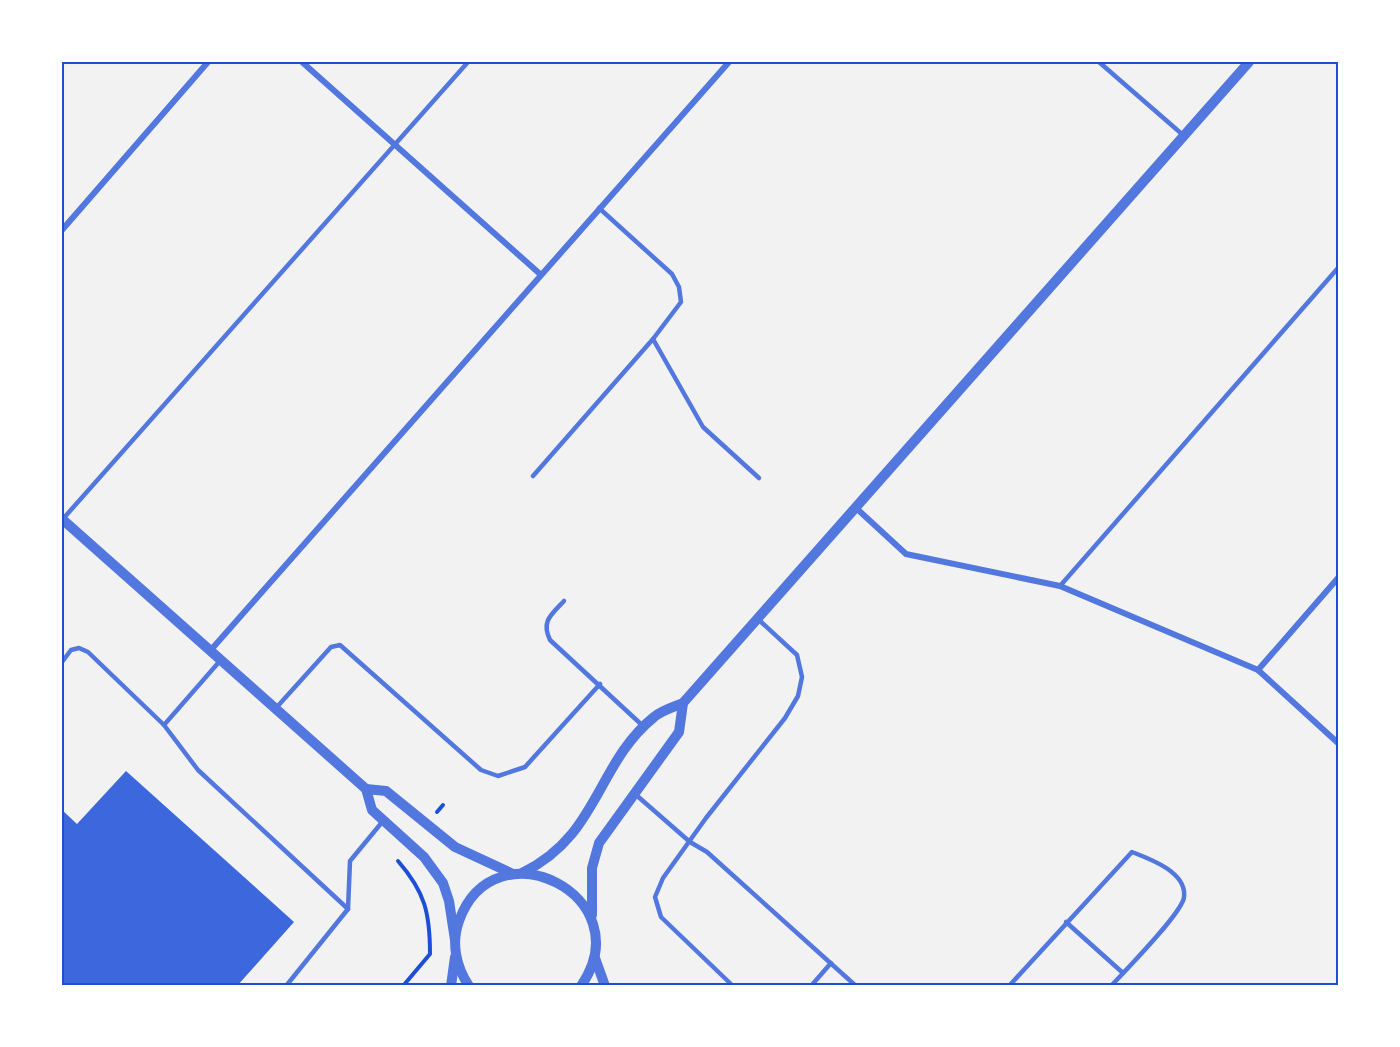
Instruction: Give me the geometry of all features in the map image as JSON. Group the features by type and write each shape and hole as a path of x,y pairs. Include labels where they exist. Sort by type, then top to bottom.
{"street":[{"path":"62,230 208,62"},
{"path":"302,62 540,274"},
{"path":"209,652 729,62"},
{"path":"451,986 458,923 470,900 489,883 518,874 557,851 575,832 589,813 619,758 644,727 656,715 683,703 1249,62"},
{"path":"855,507 906,554 1060,586 1258,670 1338,742"},
{"path":"62,520 219,662 366,789 372,810 424,857 443,883 449,901 461,971 469,986"},
{"path":"1258,670 1338,578"},
{"path":"606,986 597,966 593,927 591,886 595,852 607,828 679,732 683,703"},
{"path":"366,789 386,791 455,847 518,874 548,877 570,890 582,903 593,927"},
{"path":"581,986 591,967 595,949"}],"lane":[{"path":"62,520 468,62"},
{"path":"1099,62 1183,135"},
{"path":"533,476 652,339 681,302 679,287 656,257 599,208"},
{"path":"1060,586 1338,268"},
{"path":"652,339 703,427 759,478"},
{"path":"564,601 546,620 546,630 550,640 644,727"},
{"path":"733,986 661,917 655,897 663,878 706,818 785,718 798,696 801,677 797,655 757,618"},
{"path":"274,710 331,647 340,645 481,770 498,776 525,767 600,684"},
{"path":"62,662 71,650 79,648 88,652 164,725 198,770 348,909"},
{"path":"164,725 219,662"},
{"path":"633,792 690,842 707,852 856,986"},
{"path":"286,986 348,909 350,861 384,820"},
{"path":"1009,986 1132,852 1151,859 1173,873 1183,885 1185,898 1175,914 1111,986"},
{"path":"1066,922 1123,972"},
{"path":"811,986 831,963"}],"path":[{"path":"401,854 396,859 416,883 430,921 430,954 403,986"}],"building":[{"path":"126,771 294,922 237,986 62,986 62,810 77,824"}]}
